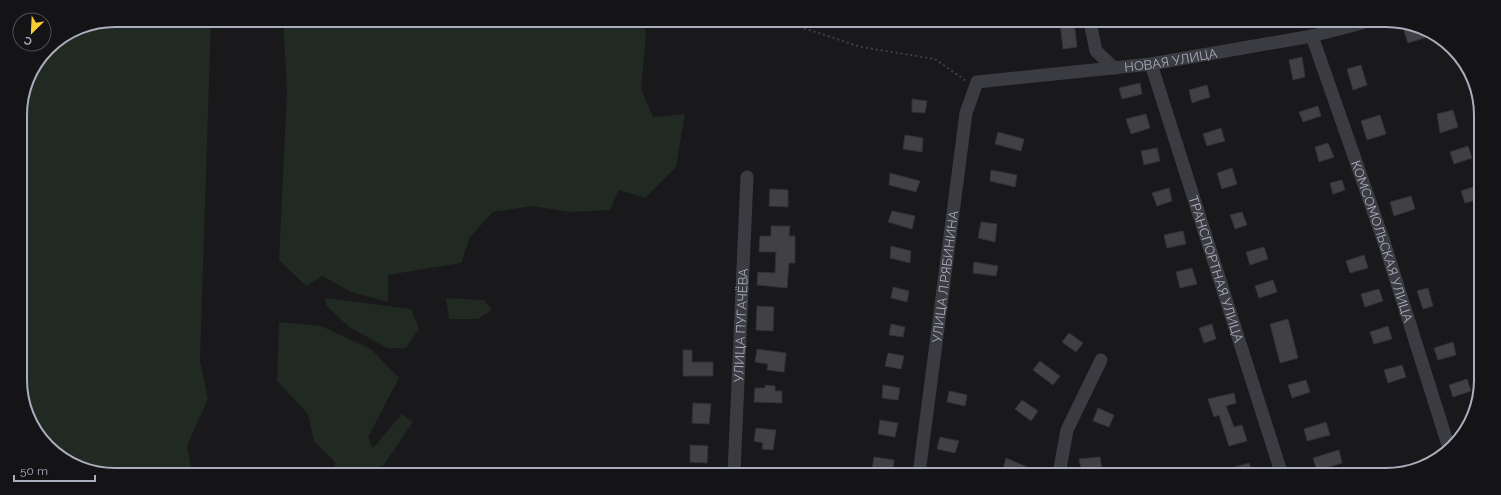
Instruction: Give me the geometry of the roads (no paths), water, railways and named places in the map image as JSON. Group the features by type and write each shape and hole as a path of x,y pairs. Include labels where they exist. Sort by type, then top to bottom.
{"street":[{"path":"1091,27 1096,51 1114,68"},
{"name":"НОВАЯ УЛИЦА","path":"976,85 1151,64 1312,36 1347,27"},
{"name":"КОМСОМОЛЬСКАЯ УЛИЦА","path":"1312,36 1383,240 1447,443"},
{"name":"ТРАНСПОРТНАЯ УЛИЦА","path":"1151,64 1280,468"},
{"name":"УЛИЦА Л.РЯБИНИНА","path":"920,468 966,112 976,85"},
{"name":"УЛИЦА ПУГАЧЁВА","path":"734,468 746,177"},
{"path":"1060,468 1067,430 1101,360"}]}
